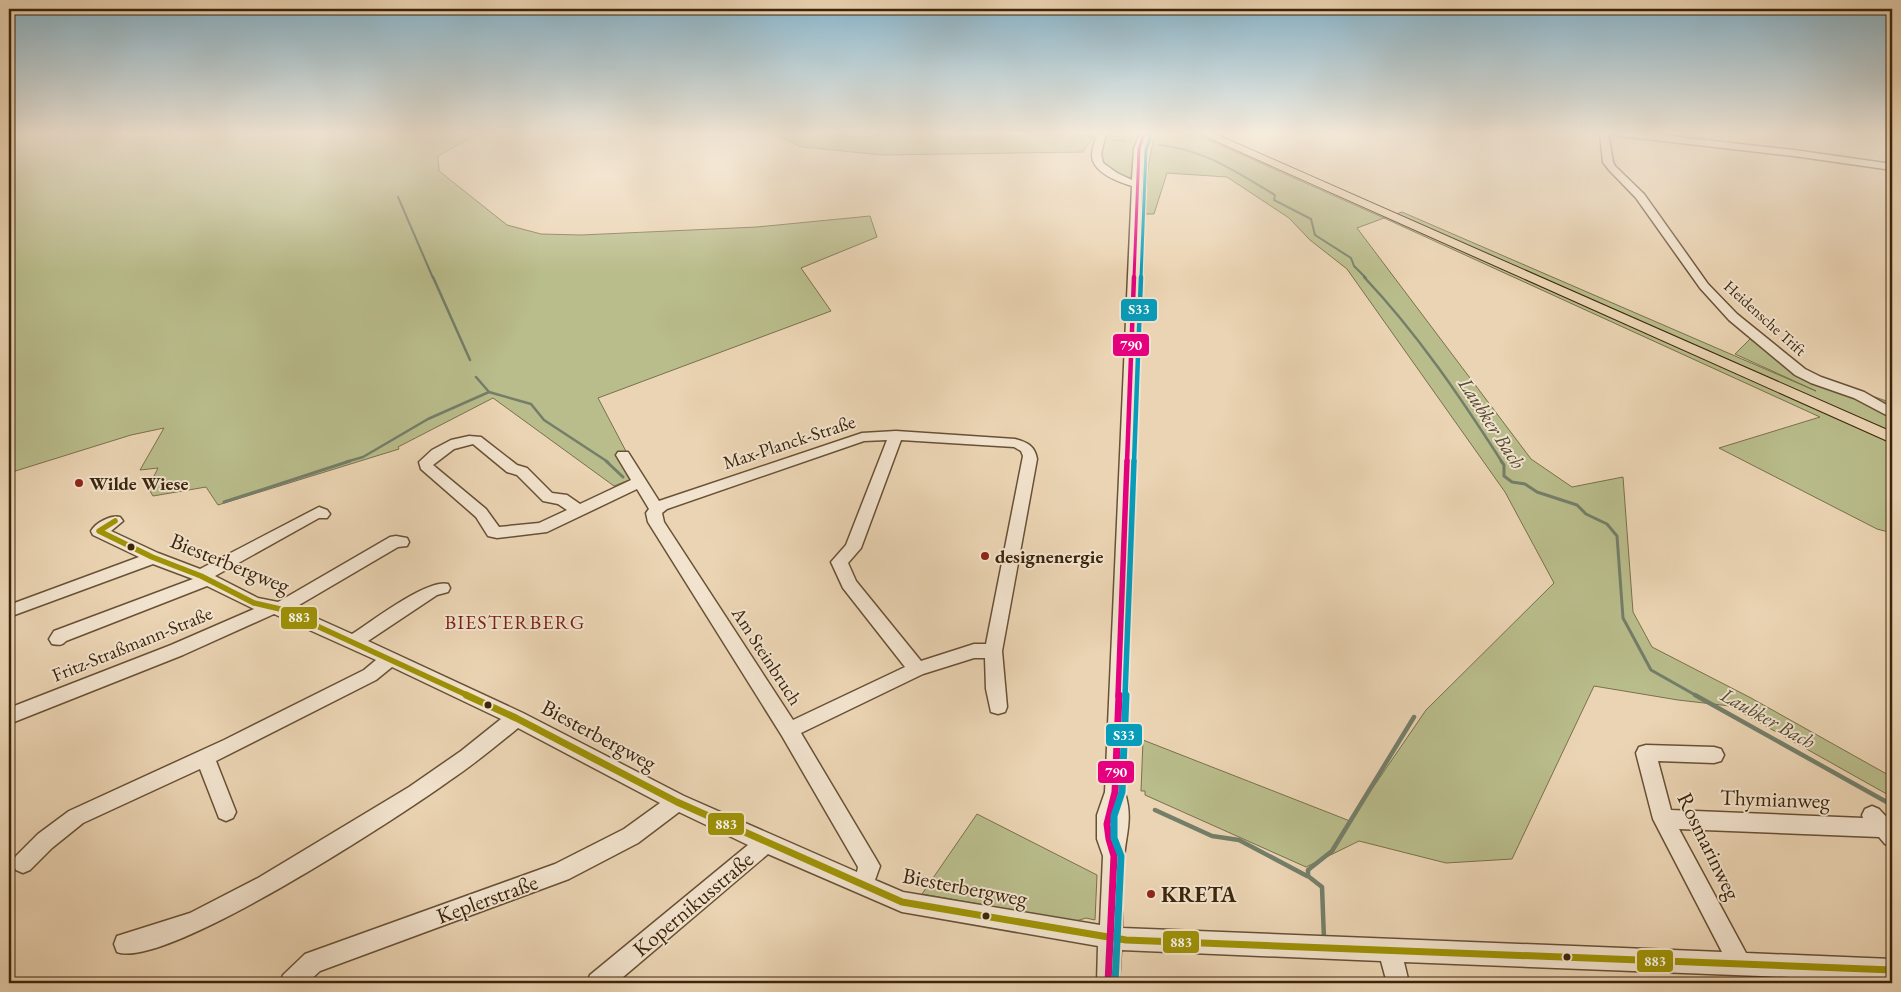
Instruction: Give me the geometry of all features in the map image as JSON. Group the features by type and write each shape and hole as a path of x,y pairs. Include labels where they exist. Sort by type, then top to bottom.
{"main road":[{"path":"1308,179 1892,438"}],"street":[{"path":"1123,179 1137,184"},
{"path":"1108,983 1114,856 1119,838 1120,809 1115,794 1137,179"},
{"name":"Heidensche Trift","path":"1623,179 1640,196 1704,286 1733,317 1800,372 1859,395 1892,414"},
{"path":"896,435 853,548 839,562 849,584 917,670"},
{"name":"Max-Planck-Straße","path":"657,509 662,505 862,437 896,435 1015,443 1027,448 1030,453 1030,459 993,651"},
{"path":"579,511 562,499 548,498 522,471 512,469 476,440 458,441 426,462 426,466 481,513 494,532 497,533 542,528 579,511 640,482"},
{"name":"Am Steinbruch","path":"623,455 657,509 654,513 656,522 789,730 869,866 863,885"},
{"path":"58,639 60,636 193,586 319,512 322,514"},
{"name":"Biesterbergweg","path":"115,521 99,531 152,557 204,578 254,603 275,608 354,642 516,718 677,802 902,902 1111,938 1892,970"},
{"name":"Fritz-Straßmann-Straße","path":"9,716 177,650 275,608 396,541 402,542"},
{"path":"9,611 141,563 152,557"},
{"path":"354,642 431,591 442,588"},
{"path":"789,730 917,670 974,651 993,651 998,707"},
{"path":"23,863 45,841 76,817 124,793 205,757 370,675 390,659"},
{"path":"125,944 142,941 189,925 264,886 363,828 444,776 483,747 516,718"},
{"name":"Rosmarinweg","path":"1714,756 1646,753 1663,819 1740,964"},
{"path":"205,757 226,812"},
{"name":"Keplerstraße","path":"291,983 312,962 561,872 632,836 677,802"},
{"name":"Thymianweg","path":"1663,819 1883,827"},
{"name":"Kopernikusstraße","path":"598,983 766,843"},
{"path":"1389,949 1398,983"}],"green space":[{"path":"9,179 449,179 507,225 541,234 581,235 757,227 870,216 877,237 801,268 831,311 598,398 639,476 614,486 493,398 398,447 399,449 218,505 206,487 153,496 148,488 158,468 140,470 164,428 131,435 9,473"},
{"path":"1147,179 1165,179 1154,214 1145,214"},
{"path":"1230,179 1297,179 1384,218 1357,228 1531,459 1572,487 1623,477 1633,612 1652,647 1751,698 1892,777 1892,797 1730,706 1678,700 1594,686 1512,859 1446,863 1359,841 1306,867 1145,795 1145,791 1141,791 1143,740 1350,821 1426,710 1554,583 1505,492 1347,269 1310,240 1289,218"},
{"path":"1402,212 1816,391 1735,354 1750,339 1815,376 1892,403 1892,450 1887,448 1892,460 1892,533 1877,529 1719,448 1820,417 1384,218"},
{"path":"977,814 1097,875 1095,920 1086,918 1076,921 922,894"}],"waterway":[{"name":"Laubker Bach","path":"1249,179 1275,195 1274,200 1311,219 1315,235 1351,258 1354,266 1366,278"},
{"path":"398,197 433,278"},
{"path":"433,277 470,360"},
{"name":"Laubker Bach","path":"1364,277 1438,366 1502,462"},
{"path":"476,377 489,392"},
{"path":"346,462 363,457 428,419 489,392"},
{"path":"489,392 531,404 544,420 608,462"},
{"path":"224,502 350,461"},
{"path":"606,461 623,477"},
{"name":"Laubker Bach","path":"1501,461 1504,465 1504,476 1512,482 1525,484 1537,492 1577,505 1586,514 1607,524 1617,536 1623,618 1651,670 1697,696"},
{"name":"Laubker Bach","path":"1695,695 1892,805"},
{"path":"1324,939 1322,887 1308,876 1308,870 1332,851 1414,717"},
{"path":"1155,810 1212,836 1239,840 1307,876"}],"transit line":[{"name":"790","path":"1108,983 1114,856 1107,824 1115,792 1137,179"},
{"name":"S33","path":"1115,983 1121,856 1114,838 1114,816 1122,792 1144,179"},
{"name":"883","path":"115,521 99,531 152,557 201,576 254,603 280,609 384,656 516,718 677,802 902,902 1126,940 1892,970"}],"place":[{"name":"Wilde Wiese","path":"79,483"},
{"name":"designenergie","path":"985,556"},
{"name":"KRETA","path":"1151,894"}],"district":[{"name":"BIESTERBERG","path":"515,622"}]}
